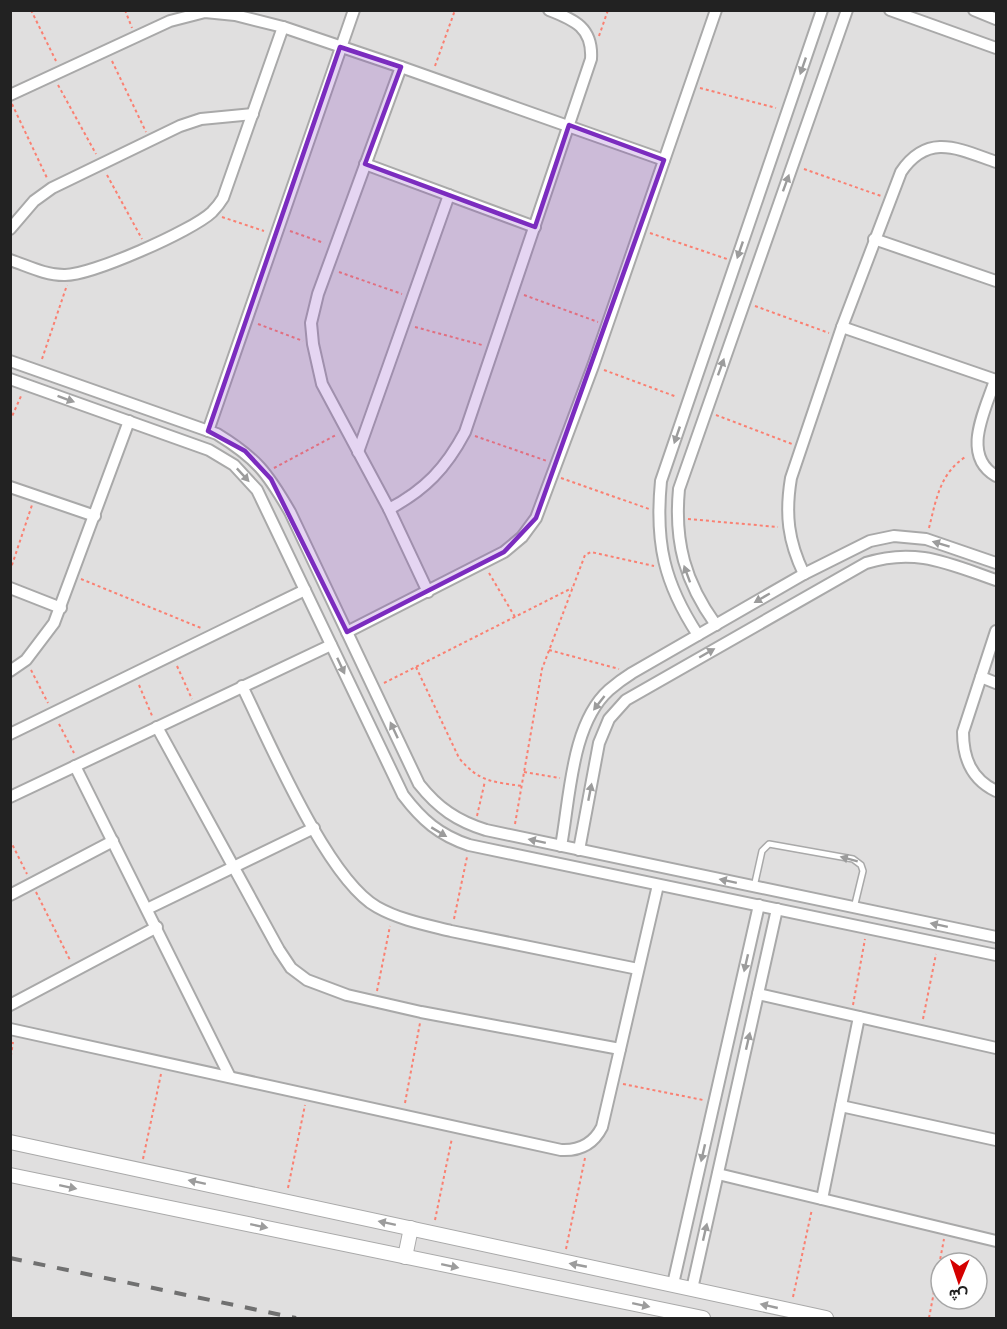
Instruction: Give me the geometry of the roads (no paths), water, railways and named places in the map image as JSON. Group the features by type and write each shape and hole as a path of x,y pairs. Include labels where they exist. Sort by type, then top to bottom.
{"street":[{"path":"208,431 354,10"},
{"path":"389,509 413,497 434,479 451,459 465,432 591,59 592,48 583,27 575,20 549,10"},
{"path":"347,632 504,552 522,537 536,518 556,470 593,366 716,10"},
{"path":"698,635 680,608 665,569 660,546 658,512 661,482 822,10"},
{"path":"716,625 699,601 686,575 679,547 676,518 679,489 847,10"},
{"path":"974,10 996,19"},
{"path":"10,94 170,21 205,12 235,15 283,27 432,77 663,160"},
{"path":"896,12 996,48"},
{"path":"10,260 45,272 70,275 99,270 195,224 211,213 223,198 283,27"},
{"path":"401,67 327,268 311,323 322,384 389,509 428,592"},
{"path":"10,229 34,201 52,188 150,141 201,119 253,114"},
{"path":"804,574 793,552 787,527 788,495 801,447 840,332 889,199 907,163 926,149 949,146 996,162"},
{"path":"366,164 535,227"},
{"path":"358,452 449,195"},
{"path":"874,239 996,281"},
{"path":"840,332 996,380 976,441 977,451 986,468 996,476"},
{"path":"10,360 208,431 245,451 266,472 290,512 419,784 448,814 474,827 513,836 996,937"},
{"path":"10,379 209,450 234,465 257,490 403,795 419,817 437,832 469,845 996,955"},
{"path":"10,671 26,660 40,644 61,608 129,421"},
{"path":"10,487 95,516"},
{"path":"561,846 580,738 591,712 608,690 632,673 804,574 870,541 894,536 926,539 996,562"},
{"path":"579,850 599,743 609,719 626,700 803,597 875,560 904,555 923,556 996,580"},
{"path":"10,588 61,608"},
{"path":"10,734 305,590"},
{"path":"996,632 963,732 963,750 968,766 979,780 996,792"},
{"path":"10,796 331,645"},
{"path":"981,677 996,683"},
{"path":"242,686 314,828 339,871 356,890 376,906 393,914 452,931 638,969"},
{"path":"157,727 291,968 307,980 325,988 375,1002 620,1049"},
{"path":"390,771 409,761"},
{"path":"75,766 230,1077"},
{"path":"147,909 314,828"},
{"path":"10,895 113,841"},
{"path":"13,1030 561,1150 576,1149 588,1144 602,1126 658,885"},
{"path":"673,1284 759,905"},
{"path":"692,1288 777,909"},
{"path":"10,1005 156,927"},
{"path":"758,994 996,1048"},
{"path":"818,1199 841,1106 855,1016"},
{"path":"841,1106 996,1140"},
{"path":"10,1142 826,1318"},
{"path":"718,1174 996,1241"},
{"path":"10,1175 703,1318"},
{"path":"405,1257 411,1228"}],"lane":[{"path":"754,886 762,851 769,844 853,859 861,865 863,871 854,908"}],"railway":[{"path":"10,1258 296,1318"}]}
